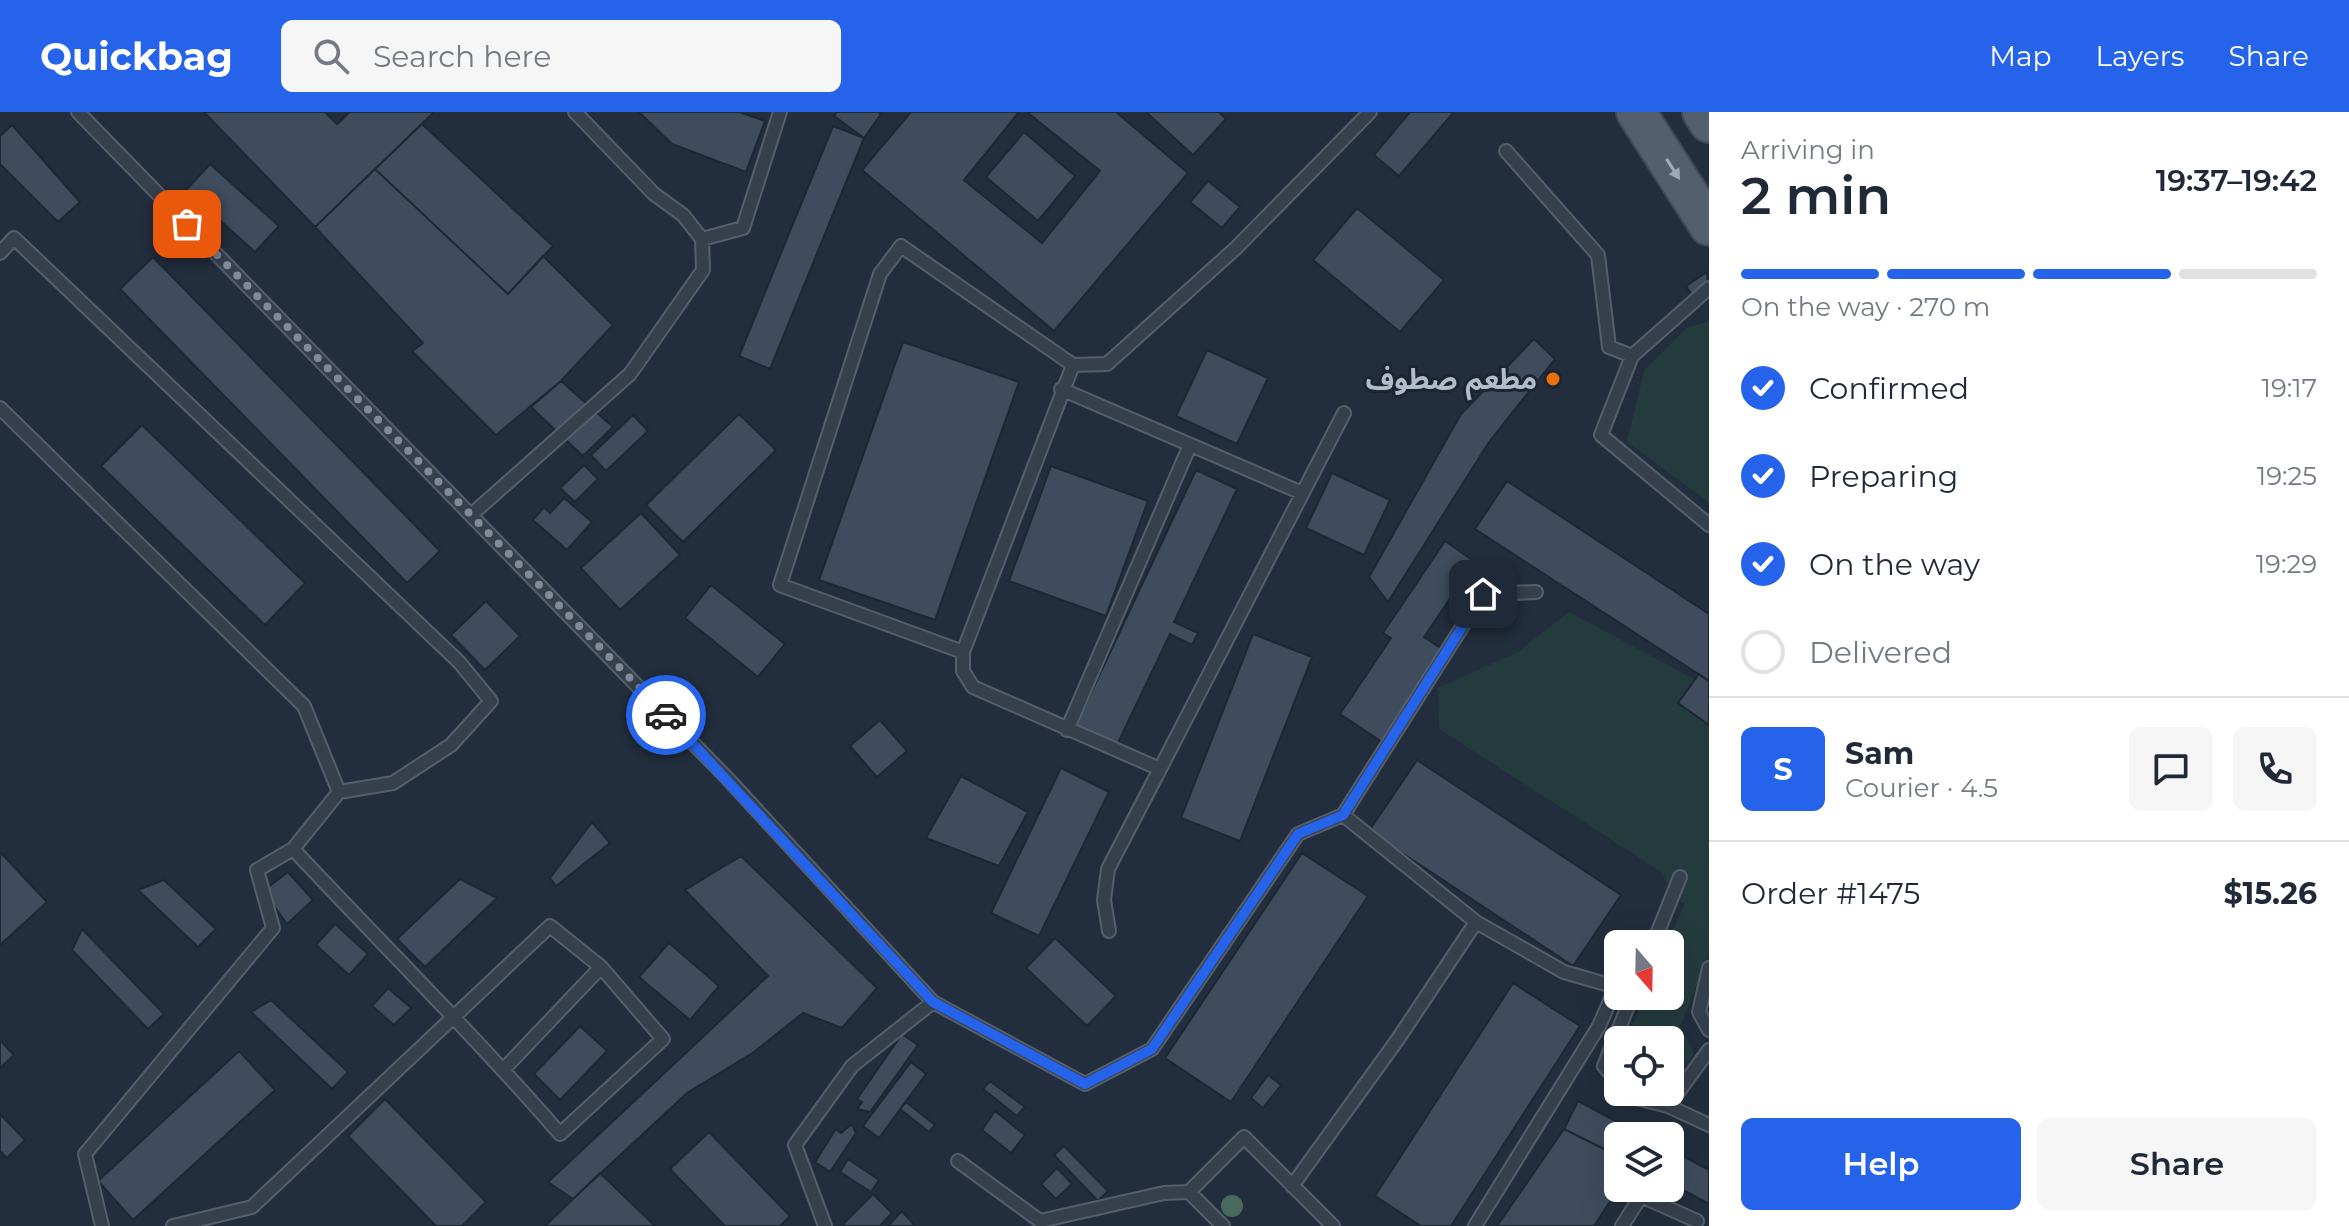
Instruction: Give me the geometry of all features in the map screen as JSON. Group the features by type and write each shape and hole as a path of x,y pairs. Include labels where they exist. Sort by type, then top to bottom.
{"main road":[{"path":"1636,112 1709,226"},
{"path":"1702,112 1709,123"}],"lane":[{"path":"78,112 728,779 933,1002 1085,1084 1152,1049 1298,834 1343,815 1483,594 1536,592"},
{"path":"471,515 630,374 703,270 702,239 683,215 654,194 575,112"},
{"path":"702,239 743,228 780,112"},
{"path":"963,652 780,585 880,274 901,246 1073,365 1107,364 1236,248 1370,112"},
{"path":"1506,151 1598,255 1609,347 1632,356"},
{"path":"0,253 14,238 459,662 491,701 451,745 393,783 339,792 293,849 257,870 273,928 85,1154 102,1226"},
{"path":"1709,288 1632,356 1601,435 1709,525"},
{"path":"1073,365 1061,389 963,652 963,671 973,687 1160,769"},
{"path":"1061,389 1302,493"},
{"path":"0,408 304,706 339,792"},
{"path":"1109,931 1104,900 1108,869 1344,413"},
{"path":"1067,730 1190,445"},
{"path":"1343,815 1476,922 1564,972 1616,987 1599,1026 1475,1226"},
{"path":"173,1226 252,1207 450,1018 550,926 601,967 663,1039 560,1134 504,1069 450,1018 293,849"},
{"path":"1659,930 1680,877"},
{"path":"1292,1186 1398,1039 1476,922"},
{"path":"504,1069 601,967"},
{"path":"1709,968 1699,1012 1709,1030"},
{"path":"825,1226 795,1145 852,1066 933,1002"},
{"path":"1684,1084 1709,1050"},
{"path":"1668,1106 1709,1125"},
{"path":"958,1161 1040,1221 1164,1193 1189,1192 1244,1137 1333,1226"},
{"path":"1189,1192 1223,1226"},
{"path":"1622,1226 1641,1196 1697,1221"}],"green space":[{"path":"1709,321 1709,502 1627,442 1644,371 1687,328"},
{"path":"1569,612 1709,687 1709,955 1680,1026 1632,1026 1639,1010 1684,1010 1684,930 1673,930 1684,905 1660,871 1439,729 1438,688 1518,652"},
{"path":"1684,1034 1695,1054 1684,1065"}],"building":[{"path":"204,112 325,112 337,124 350,112 434,112 315,227"},
{"path":"639,112 739,112 765,121 746,172 672,144"},
{"path":"837,112 881,114 864,138 834,116"},
{"path":"911,112 1019,112 964,180 1042,243 1100,171 1027,112 1116,112 1188,173 1054,331 862,170"},
{"path":"1146,112 1219,112 1226,119 1193,155"},
{"path":"1410,112 1454,112 1399,176 1374,155"},
{"path":"422,124 553,246 508,294 375,169"},
{"path":"12,125 80,202 58,222 0,164 0,136"},
{"path":"833,126 864,138 770,369 739,356"},
{"path":"1024,132 1075,176 1038,221 986,177"},
{"path":"210,164 279,226 255,252 186,190"},
{"path":"375,169 508,294 543,256 613,325 561,381 496,435 412,351 423,343 315,227"},
{"path":"1208,181 1240,207 1222,228 1190,202"},
{"path":"1357,208 1444,280 1400,332 1313,260"},
{"path":"153,257 440,551 407,583 120,289"},
{"path":"1707,272 1709,299 1699,306 1686,286"},
{"path":"1534,339 1555,359 1489,442 1388,602 1369,577 1461,414"},
{"path":"903,342 1019,382 935,620 819,580"},
{"path":"1207,350 1268,378 1237,444 1176,416"},
{"path":"561,381 613,427 583,456 531,407"},
{"path":"739,414 776,450 683,542 646,505"},
{"path":"633,415 648,431 606,471 591,455"},
{"path":"142,425 305,583 265,625 101,466"},
{"path":"584,465 598,479 575,502 560,488"},
{"path":"1051,466 1148,501 1106,616 1009,581"},
{"path":"1196,470 1237,489 1174,622 1198,633 1192,645 1170,634 1115,749 1074,729"},
{"path":"1332,473 1390,500 1364,555 1306,528"},
{"path":"1507,481 1709,614 1709,681 1475,529"},
{"path":"564,498 592,522 567,550 533,520 544,507 550,513"},
{"path":"641,513 680,555 620,610 581,568"},
{"path":"1445,541 1475,562 1424,637 1445,651 1382,742 1340,714 1391,638 1383,633"},
{"path":"711,585 785,644 758,677 685,618"},
{"path":"486,601 520,636 485,670 451,635"},
{"path":"1253,634 1312,657 1240,841 1181,818"},
{"path":"1699,674 1709,681 1709,725 1678,703"},
{"path":"880,720 907,751 877,777 850,746"},
{"path":"1417,760 1621,895 1573,966 1369,831"},
{"path":"1061,768 1109,792 1039,936 991,913"},
{"path":"961,776 1028,812 999,866 926,838"},
{"path":"592,822 610,843 556,886 550,878"},
{"path":"0,852 47,902 0,945"},
{"path":"1302,853 1368,896 1231,1102 1165,1058"},
{"path":"741,856 877,988 842,1028 803,1013 754,1052 687,1093 573,1199 548,1182 768,976 685,890"},
{"path":"288,872 313,900 287,924 263,891"},
{"path":"460,879 497,898 425,967 397,939"},
{"path":"164,880 216,929 198,947 138,890"},
{"path":"335,924 368,954 349,975 316,945"},
{"path":"82,929 164,1014 148,1029 72,950"},
{"path":"1055,938 1116,996 1087,1026 1026,968"},
{"path":"669,943 719,986 690,1020 639,977"},
{"path":"1513,983 1580,1026 1451,1226 1421,1226 1375,1196"},
{"path":"388,988 411,1008 394,1025 372,1006"},
{"path":"271,1000 348,1072 332,1089 251,1012"},
{"path":"580,1026 607,1051 560,1100 534,1074"},
{"path":"902,1034 918,1045 870,1112 857,1109 862,1102 857,1099"},
{"path":"0,1040 14,1055 0,1068"},
{"path":"239,1051 275,1090 133,1220 98,1181"},
{"path":"911,1062 926,1074 879,1138 863,1126"},
{"path":"1268,1075 1281,1085 1263,1108 1251,1098"},
{"path":"990,1081 1025,1107 1017,1116 983,1089"},
{"path":"385,1099 486,1202 462,1226 436,1226 348,1136"},
{"path":"1578,1101 1618,1122 1604,1122 1604,1149 1564,1129"},
{"path":"906,1102 935,1125 929,1132 900,1109"},
{"path":"995,1111 1025,1135 1011,1153 982,1130"},
{"path":"0,1114 25,1140 7,1158 0,1151"},
{"path":"852,1124 856,1133 830,1172 815,1162 836,1129 841,1133"},
{"path":"1564,1129 1604,1149 1604,1202 1610,1202 1594,1226 1497,1226"},
{"path":"709,1132 790,1216 780,1226 725,1226 670,1169"},
{"path":"1064,1146 1108,1191 1098,1201 1054,1155"},
{"path":"1684,1157 1709,1170 1709,1204 1684,1191"},
{"path":"848,1159 879,1180 871,1192 840,1172"},
{"path":"1057,1168 1072,1184 1056,1199 1041,1184"},
{"path":"600,1173 655,1226 545,1226"},
{"path":"873,1194 892,1213 880,1226 845,1226 843,1224"},
{"path":"902,1211 915,1226 888,1226"}],"way so far":[{"path":"187,224 666,715"}],"place":[{"name":"مطعم صطوف","path":"1553,379"}],"route":[{"path":"666,715 933,1002 1085,1084 1152,1049 1298,834 1343,815 1483,594"}]}
